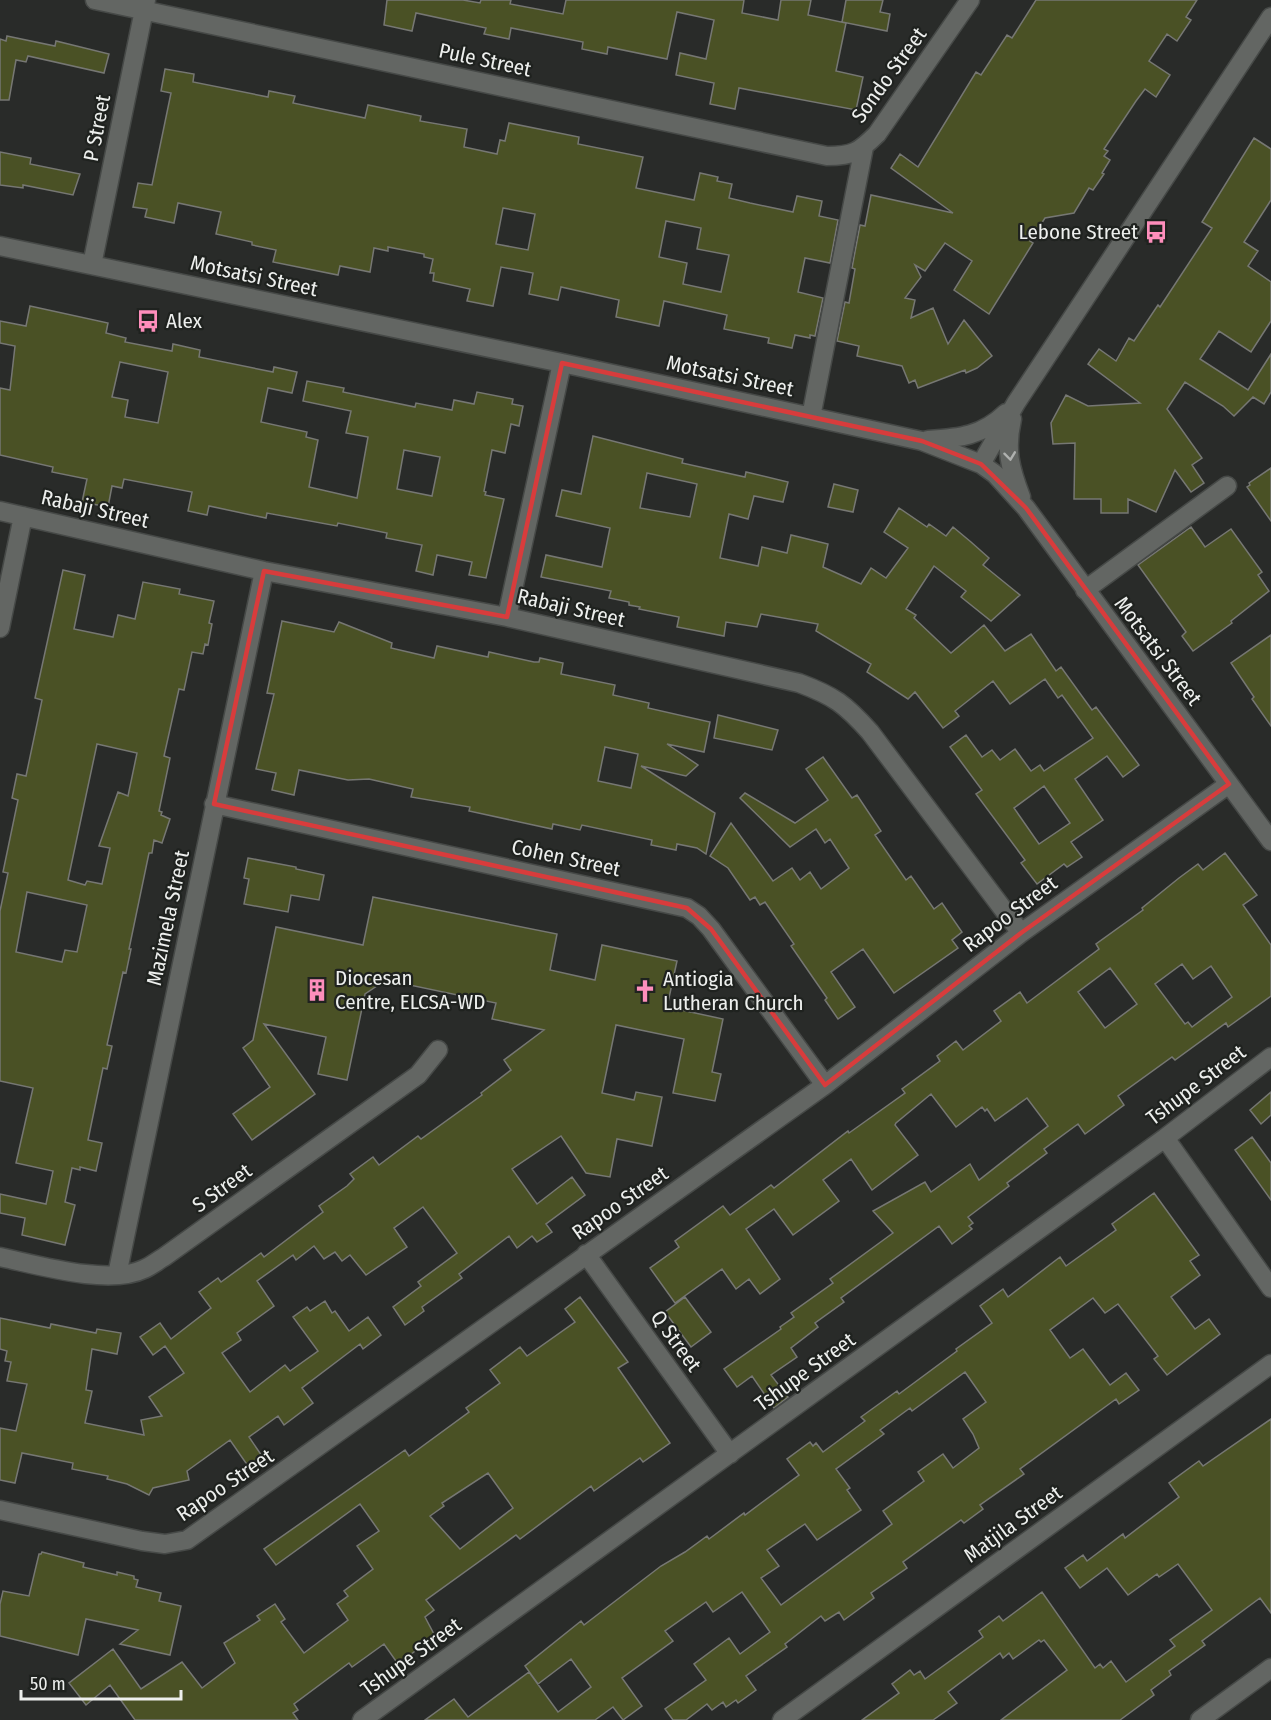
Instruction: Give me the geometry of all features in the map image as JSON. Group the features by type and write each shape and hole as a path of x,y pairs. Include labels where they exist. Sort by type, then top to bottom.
{"street":[{"name":"Pule Street","path":"95,0 145,5 827,156 847,156 864,147"},
{"name":"Sondo Street","path":"864,147 877,134 970,0"},
{"name":"P Street","path":"92,265 145,5"},
{"path":"981,464 1016,403 1271,17"},
{"path":"811,417 864,147"},
{"name":"Motsatsi Street","path":"0,246 562,363 922,441 981,464 995,474 1026,508 1271,841"},
{"path":"507,617 562,363"},
{"path":"922,441 977,434 995,423 1016,403"},
{"path":"1016,403 1008,435 1008,456 1026,508"},
{"path":"1085,590 1227,486"},
{"name":"Rabaji Street","path":"0,512 264,571 507,617 799,682 824,693 848,708 870,732 1021,933"},
{"path":"0,628 23,516"},
{"name":"Mazimela Street","path":"117,1275 264,571"},
{"name":"Rapoo Street","path":"0,1510 142,1541 165,1544 187,1540 825,1085 1021,933 1229,784"},
{"name":"Cohen Street","path":"214,804 687,908 699,916 711,929 825,1085"},
{"name":"S Street","path":"0,1257 87,1274 117,1275 142,1270 164,1257 418,1075 438,1050"},
{"name":"Tshupe Street","path":"362,1720 1165,1138 1271,1057"},
{"path":"1165,1138 1271,1288"},
{"name":"Q Street","path":"586,1254 730,1454"},
{"name":"Matjila Street","path":"782,1720 1271,1364"},
{"path":"1200,1720 1271,1668"}],"highlighted area":[{"path":"562,363 922,441 981,464 1026,508 1229,784 1021,933 825,1085 711,929 687,908 214,804 264,571 507,617"}],"building":[{"path":"387,0 463,0 480,3 481,0 511,0 510,4 563,14 566,0 744,0 742,13 778,20 781,0 811,0 808,15 846,23 836,71 863,77 856,110 739,88 735,109 710,104 714,83 676,75 680,53 706,59 714,20 677,12 667,59 608,47 607,54 582,49 583,42 511,28 509,39 484,34 486,28 416,13 412,31 384,25"},
{"path":"846,0 883,0 880,12 890,14 887,31 842,22"},
{"path":"1036,0 1197,0 1186,17 1191,20 1177,41 1167,34 1149,61 1170,75 1156,97 1145,89 1136,101 1104,149 1108,151 1104,156 1110,160 1102,173 1104,174 1093,190 1089,188 1074,213 1045,218 1030,241 1033,243 989,314 954,290 972,261 945,243 925,271 915,265 921,277 905,298 915,300 911,318 933,308 948,344 964,320 992,356 977,368 966,373 965,370 918,388 915,380 909,383 902,366 857,356 859,346 837,341 845,302 849,303 855,269 852,268 860,225 865,226 871,195 953,213 891,168 900,154 918,167 976,72 981,75 1007,35 1012,38"},
{"path":"7,36 55,46 56,41 109,54 104,73 28,56 26,62 16,60 9,100 0,100 0,39 6,41"},
{"path":"165,69 194,74 193,82 268,97 269,91 295,96 293,103 365,118 368,105 421,116 420,121 467,129 464,147 497,154 500,140 505,141 509,123 579,137 578,144 643,157 636,188 694,200 700,173 718,177 717,181 732,184 729,198 750,203 793,212 797,196 822,201 819,216 838,220 830,263 805,258 798,292 823,298 815,336 810,335 810,338 795,335 792,348 768,343 769,338 724,329 727,315 664,301 659,326 616,317 619,300 561,287 558,300 529,294 533,273 501,267 493,306 467,301 470,289 433,281 434,273 430,273 433,259 424,257 424,254 388,247 388,251 374,248 370,272 340,266 338,275 273,262 276,250 216,234 221,212 178,203 174,223 145,217 147,209 133,207 138,183 152,185 171,93 161,91","holes":["503,208 535,214 528,250 496,244","666,221 701,228 697,249 729,255 721,292 683,284 687,263 659,257"]},
{"path":"1254,138 1271,149 1271,200 1244,242 1258,251 1248,266 1271,282 1271,321 1251,352 1219,331 1200,359 1248,390 1271,354 1271,392 1264,404 1253,397 1234,416 1223,406 1185,382 1167,409 1202,458 1192,465 1204,483 1191,492 1175,470 1156,512 1128,499 1128,513 1101,513 1101,499 1074,499 1075,443 1053,444 1051,423 1066,395 1088,406 1140,403 1088,364 1099,349 1116,361 1129,338 1134,341 1158,305 1160,307 1212,228 1202,222"},
{"path":"0,152 31,158 30,164 80,174 73,195 23,185 23,188 0,185"},
{"path":"30,306 108,323 106,333 126,338 125,342 172,351 173,344 200,350 199,357 273,372 274,367 297,372 292,393 268,388 261,422 307,432 306,437 318,440 309,487 357,498 368,437 346,433 351,411 303,401 307,381 344,388 343,392 415,407 416,403 452,410 454,400 474,404 477,392 513,399 512,404 523,406 519,426 511,424 505,453 492,450 484,491 485,495 504,499 486,578 469,575 472,562 437,555 433,575 416,571 422,545 386,538 387,533 338,523 337,526 267,513 266,518 209,506 207,515 188,511 192,492 124,479 122,488 112,486 108,507 82,502 87,479 52,472 53,467 0,455 0,388 10,390 15,346 0,343 0,321 26,326","holes":["120,362 168,372 158,423 125,417 128,400 112,397","404,450 440,457 432,496 397,489"]},
{"path":"593,436 683,459 682,463 745,477 746,472 788,482 783,502 754,496 748,519 729,514 720,558 758,566 762,547 787,553 791,535 828,544 823,567 861,584 871,568 886,578 908,548 884,532 899,508 927,527 929,524 946,536 953,527 989,558 983,565 1020,595 991,621 961,597 966,591 934,566 906,609 916,615 914,618 951,653 984,625 1005,651 1031,634 1056,671 1061,667 1092,710 1096,707 1139,765 1123,777 1107,756 1075,779 1103,820 1071,842 1082,857 1067,867 1064,864 1037,884 1021,863 1025,860 976,794 982,790 950,747 966,735 982,757 992,750 1000,760 1015,749 1031,771 1040,765 1044,771 1093,738 1062,695 1058,698 1045,679 1010,704 993,681 955,711 959,716 943,728 915,692 908,699 867,672 871,664 816,631 818,624 761,614 757,627 726,622 724,636 677,627 679,617 639,609 640,607 629,605 629,602 609,598 611,591 541,577 546,555 602,567 610,528 556,516 562,490 581,494","holes":["647,473 697,484 690,517 640,508","1044,786 1070,823 1039,844 1014,808"]},
{"path":"1271,468 1271,521 1247,487 1249,483"},
{"path":"834,484 858,490 853,512 828,507"},
{"path":"1191,527 1205,547 1231,529 1262,572 1258,575 1269,591 1231,621 1232,623 1193,651 1182,636 1186,632 1138,565"},
{"path":"63,570 85,575 74,629 113,637 118,615 135,619 143,582 180,589 179,594 214,601 209,623 212,624 208,645 205,644 203,654 192,652 184,690 179,689 164,756 170,758 159,811 162,812 161,815 170,819 162,843 154,840 152,853 149,853 126,973 123,972 107,1045 112,1046 107,1069 103,1068 88,1140 102,1143 96,1171 80,1167 80,1170 72,1168 65,1202 75,1205 65,1245 22,1235 25,1218 0,1213 0,1194 46,1204 53,1171 16,1163 33,1088 0,1081 0,911 8,873 3,872 18,800 12,798 17,774 26,776 42,700 35,698","holes":["97,744 137,753 128,796 118,792 99,846 110,848 102,884 87,881 85,885 68,880","27,892 87,905 77,952 65,950 62,962 16,952"]},
{"path":"282,621 334,632 339,622 392,643 391,648 434,658 437,646 488,657 489,652 534,662 539,662 540,658 563,663 561,674 615,685 613,695 649,703 648,708 710,722 704,752 667,744 698,765 686,776 641,766 715,813 706,854 697,848 677,844 676,850 651,845 652,840 582,825 580,830 553,824 552,829 469,811 470,807 411,797 413,789 369,779 348,780 299,770 294,795 272,790 276,773 256,769 274,694 267,693","holes":["605,747 638,754 631,788 598,781"]},
{"path":"1271,635 1271,726 1231,663"},
{"path":"718,715 778,730 772,750 714,738"},
{"path":"823,757 852,798 857,795 881,831 875,835 906,880 911,876 934,909 942,903 962,932 952,940 958,948 894,993 863,949 831,972 855,1007 838,1019 825,1000 827,998 791,946 794,944 765,902 760,905 755,897 750,900 728,868 710,856 731,823 773,881 792,868 800,880 810,872 821,889 849,868 830,839 825,843 816,829 790,847 740,798 745,793 795,823 828,800 806,769"},
{"path":"1225,853 1257,895 1243,905 1271,945 1271,996 1228,1027 1226,1023 1175,1060 1172,1057 1118,1096 1124,1105 1085,1134 1078,1124 1044,1149 1047,1153 1007,1183 1009,1186 968,1217 973,1223 969,1226 972,1229 952,1244 939,1226 841,1298 844,1302 815,1323 818,1327 791,1348 797,1357 771,1375 788,1397 774,1408 752,1376 737,1387 724,1369 781,1329 780,1327 794,1317 791,1313 833,1283 830,1279 893,1233 873,1211 925,1182 931,1192 970,1164 979,1180 1048,1126 1027,1098 995,1121 987,1109 985,1111 982,1107 956,1127 931,1094 895,1125 918,1155 872,1190 851,1159 823,1180 839,1201 793,1235 774,1209 746,1229 780,1279 760,1294 749,1279 736,1289 722,1269 675,1303 650,1268 679,1247 675,1241 723,1206 730,1215 771,1185 774,1188 848,1131 849,1133 905,1093 902,1089 940,1061 937,1056 956,1041 963,1050 1001,1021 994,1011 1020,992 1027,1003 1099,949 1096,944 1143,910 1142,908 1179,878 1198,864 1203,870","holes":["1182,964 1193,979 1211,966 1232,997 1192,1027 1188,1022 1185,1024 1155,984","1110,968 1137,1004 1105,1028 1078,992"]},
{"path":"248,858 324,875 319,900 291,895 288,912 244,904 249,879 244,878"},
{"path":"373,897 557,934 550,970 595,980 602,945 677,961 667,1007 723,1019 712,1072 721,1074 715,1101 673,1093 684,1039 616,1025 602,1093 634,1100 636,1092 662,1097 652,1146 617,1139 610,1177 586,1173 561,1136 512,1169 537,1204 572,1177 585,1195 546,1224 552,1232 537,1242 532,1236 517,1248 509,1236 459,1274 462,1278 422,1307 424,1311 405,1325 393,1307 421,1286 418,1282 457,1253 423,1207 394,1228 407,1247 366,1275 350,1255 342,1261 335,1252 324,1259 314,1246 296,1260 293,1255 257,1281 274,1306 237,1333 241,1340 222,1353 250,1392 285,1365 290,1371 318,1351 293,1317 307,1307 310,1311 325,1301 332,1313 335,1311 349,1331 368,1317 381,1335 363,1349 360,1344 302,1388 313,1403 284,1425 278,1416 249,1437 262,1456 248,1466 230,1440 187,1471 189,1480 153,1488 149,1495 127,1484 107,1479 108,1476 72,1469 73,1463 22,1453 15,1483 0,1480 0,1428 16,1431 27,1384 7,1381 11,1362 5,1361 7,1351 0,1349 0,1318 50,1328 51,1324 96,1333 97,1329 121,1333 117,1354 92,1349 86,1390 92,1391 85,1423 144,1435 141,1420 162,1416 149,1397 184,1373 165,1346 153,1355 140,1337 160,1323 171,1339 211,1308 199,1292 218,1278 221,1282 261,1253 264,1257 323,1212 319,1206 347,1186 354,1179 350,1174 373,1157 379,1165 418,1136 421,1139 482,1095 481,1093 511,1070 504,1060 544,1030 492,1019 496,1003 386,980 365,994 347,1080 318,1074 326,1037 264,1024 315,1094 252,1140 233,1114 270,1087 243,1048 253,1040 276,927 363,945"},
{"path":"1271,1092 1271,1115 1261,1124 1250,1110"},
{"path":"1252,1137 1271,1163 1271,1200 1235,1150"},
{"path":"1154,1193 1199,1255 1190,1261 1200,1275 1171,1297 1195,1329 1209,1319 1220,1334 1167,1375 1154,1359 1158,1356 1118,1304 1105,1313 1093,1298 1050,1330 1070,1358 1083,1349 1110,1385 1126,1373 1139,1390 1119,1404 1116,1399 1020,1469 1024,1474 980,1505 983,1509 964,1523 961,1520 903,1562 907,1568 871,1593 874,1598 844,1620 839,1612 825,1621 821,1616 785,1644 787,1647 746,1676 756,1690 738,1703 736,1700 726,1707 723,1702 712,1710 707,1704 686,1720 673,1720 665,1709 706,1680 694,1664 729,1638 740,1654 770,1632 742,1592 713,1612 706,1602 665,1631 673,1641 622,1678 642,1706 623,1720 613,1707 595,1720 425,1720 454,1699 468,1717 529,1672 558,1712 591,1687 571,1659 538,1684 525,1666 581,1621 584,1625 661,1566 707,1536 709,1539 799,1475 787,1459 810,1442 813,1446 816,1443 823,1452 865,1421 861,1417 897,1391 899,1394 957,1351 956,1349 992,1323 980,1306 1003,1289 1008,1297 1060,1257 1066,1266 1116,1230 1112,1224","holes":["965,1372 986,1402 963,1419 979,1448 953,1468 943,1454 918,1472 924,1481 883,1511 892,1524 781,1605 761,1578 779,1566 767,1550 805,1524 817,1540 861,1510 847,1490 850,1488 836,1469 884,1434 880,1430 910,1408 912,1411"]},
{"path":"580,1297 628,1362 618,1368 670,1443 643,1462 640,1458 594,1491 591,1486 520,1539 516,1535 426,1600 434,1610 425,1617 435,1636 398,1664 384,1644 352,1667 349,1663 294,1704 298,1710 293,1713 298,1720 135,1720 110,1685 86,1705 69,1683 113,1649 141,1689 182,1662 202,1688 235,1663 224,1643 260,1620 257,1616 275,1604 285,1619 281,1622 304,1653 348,1620 337,1604 348,1596 344,1591 373,1569 357,1546 379,1531 360,1504 276,1565 264,1549 405,1450 409,1456 469,1412 466,1408 500,1383 490,1370 520,1347 527,1356 575,1322 565,1309","holes":["488,1473 513,1508 460,1549 430,1516 444,1506 442,1503"]},
{"path":"685,1297 711,1332 691,1347 665,1312"},
{"path":"1271,1419 1271,1613 1260,1598 1202,1641 1205,1645 1169,1671 1171,1675 1151,1690 1154,1695 1120,1720 1001,1720 1067,1670 1044,1640 1041,1642 1039,1640 1013,1659 1009,1653 1003,1658 1000,1653 948,1692 957,1703 933,1720 862,1720 899,1693 892,1684 910,1670 914,1675 920,1671 925,1679 983,1637 979,1631 999,1616 1003,1621 1042,1592 1095,1668 1100,1664 1103,1668 1111,1661 1126,1682 1175,1646 1170,1640 1212,1610 1178,1564 1159,1577 1157,1574 1128,1595 1107,1568 1080,1588 1065,1568 1083,1555 1087,1561 1123,1534 1125,1538 1179,1497 1169,1483 1199,1461 1203,1466"},
{"path":"42,1552 84,1563 83,1567 117,1575 117,1572 134,1576 134,1579 138,1580 136,1587 161,1593 159,1601 181,1606 170,1655 120,1644 138,1630 86,1619 78,1655 0,1636 0,1604 3,1591 29,1596 39,1554"}],"place":[{"name":"Lebone Street","path":"1156,232"},
{"name":"Alex","path":"148,321"},
{"name":"Diocesan Centre, ELCSA-WD","path":"317,990"},
{"name":"Antiogia Lutheran Church","path":"645,991"}]}
